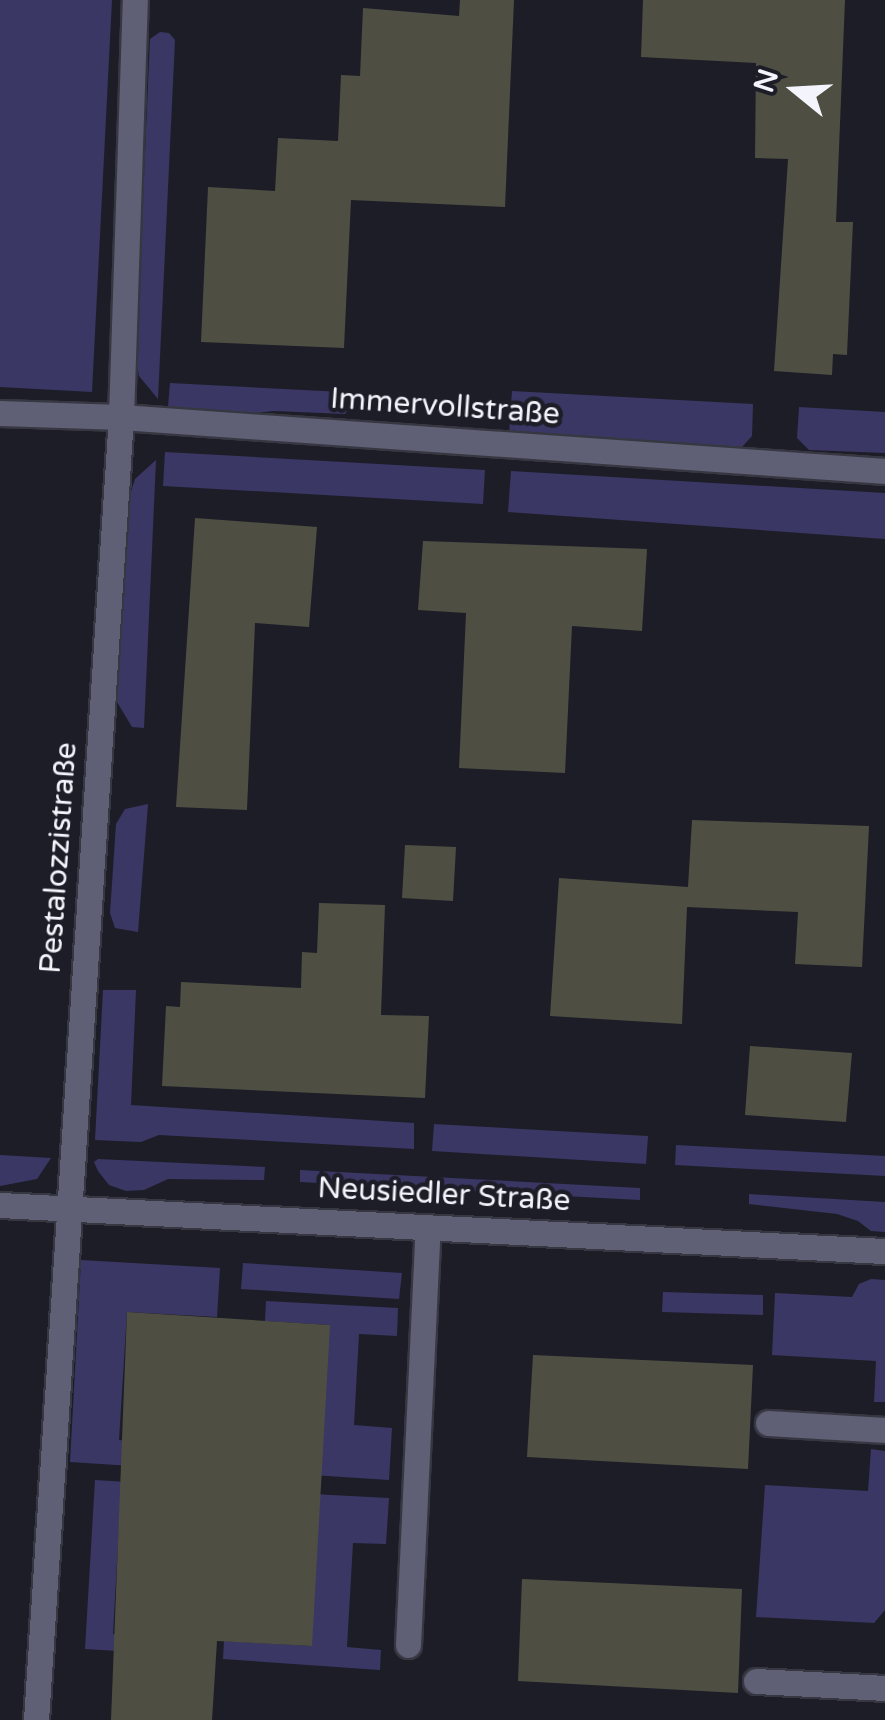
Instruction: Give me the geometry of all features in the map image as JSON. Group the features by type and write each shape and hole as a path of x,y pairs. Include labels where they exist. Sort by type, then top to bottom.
{"street":[{"name":"Pestalozzistraße","path":"36,1720 121,417 135,0"},
{"name":"Immervollstraße","path":"0,412 885,470"},
{"name":"Neusiedler Straße","path":"0,1205 885,1251"},
{"path":"408,1645 428,1227"},
{"path":"768,1423 885,1430"},
{"path":"756,1681 885,1688"}],"shaded area":[{"path":"0,0 112,0 92,392 0,387"},
{"path":"160,32 169,33 175,40 158,399 139,376 136,359 150,39"},
{"path":"170,383 362,393 345,414 274,411 227,416 168,406"},
{"path":"512,391 753,404 752,436 742,447 509,434"},
{"path":"799,407 885,412 885,453 809,450 797,438"},
{"path":"165,452 485,470 483,504 163,486"},
{"path":"156,460 144,728 132,727 117,702 129,497 135,479"},
{"path":"511,471 885,493 885,539 508,512"},
{"path":"148,804 138,932 115,928 110,913 116,824 125,809"},
{"path":"103,990 136,990 131,1105 414,1123 414,1149 159,1135 141,1142 95,1140"},
{"path":"434,1124 648,1136 646,1164 432,1151"},
{"path":"676,1145 885,1156 885,1176 675,1165"},
{"path":"0,1155 51,1158 37,1179 0,1186"},
{"path":"98,1159 265,1167 264,1180 168,1179 144,1190 126,1191 109,1185 94,1162"},
{"path":"300,1170 640,1188 640,1200 300,1182"},
{"path":"749,1194 885,1202 885,1232 871,1231 858,1221 837,1214 749,1204"},
{"path":"81,1260 220,1268 217,1317 127,1312 119,1440 210,1446 209,1471 70,1462"},
{"path":"243,1263 402,1273 399,1299 241,1289"},
{"path":"871,1279 885,1280 885,1402 874,1402 876,1361 772,1355 775,1293 852,1297 859,1284"},
{"path":"663,1292 763,1295 763,1315 662,1312"},
{"path":"266,1301 398,1308 397,1336 359,1334 354,1425 392,1428 389,1480 234,1470 330,1325 265,1321"},
{"path":"871,1449 885,1451 885,1610 874,1623 756,1617 765,1485 868,1491"},
{"path":"95,1480 209,1487 120,1508 113,1634 201,1640 200,1656 85,1649"},
{"path":"253,1491 389,1498 386,1544 353,1543 347,1647 381,1650 380,1670 223,1659 224,1641 312,1646"}],"building":[{"path":"460,0 514,0 505,207 351,200 344,348 201,342 208,187 275,191 278,138 338,141 341,75 360,76 363,8 459,16"},
{"path":"643,0 845,0 836,222 853,222 847,355 833,354 832,375 774,371 788,159 755,158 756,63 641,57"},
{"path":"195,518 317,527 309,627 255,623 247,810 176,807"},
{"path":"423,541 647,549 642,631 572,626 565,773 459,768 466,613 418,610"},
{"path":"692,820 869,826 862,967 795,964 798,912 687,907 682,1024 550,1016 559,878 688,887"},
{"path":"405,845 456,847 453,901 402,898"},
{"path":"319,903 385,905 381,1015 429,1016 425,1098 162,1086 166,1006 180,1007 181,982 301,988 302,952 317,953"},
{"path":"750,1046 852,1053 846,1122 745,1115"},
{"path":"127,1312 330,1325 312,1646 217,1641 212,1720 111,1720"},
{"path":"533,1355 753,1365 748,1469 527,1457"},
{"path":"522,1579 742,1589 738,1693 518,1681"}]}
